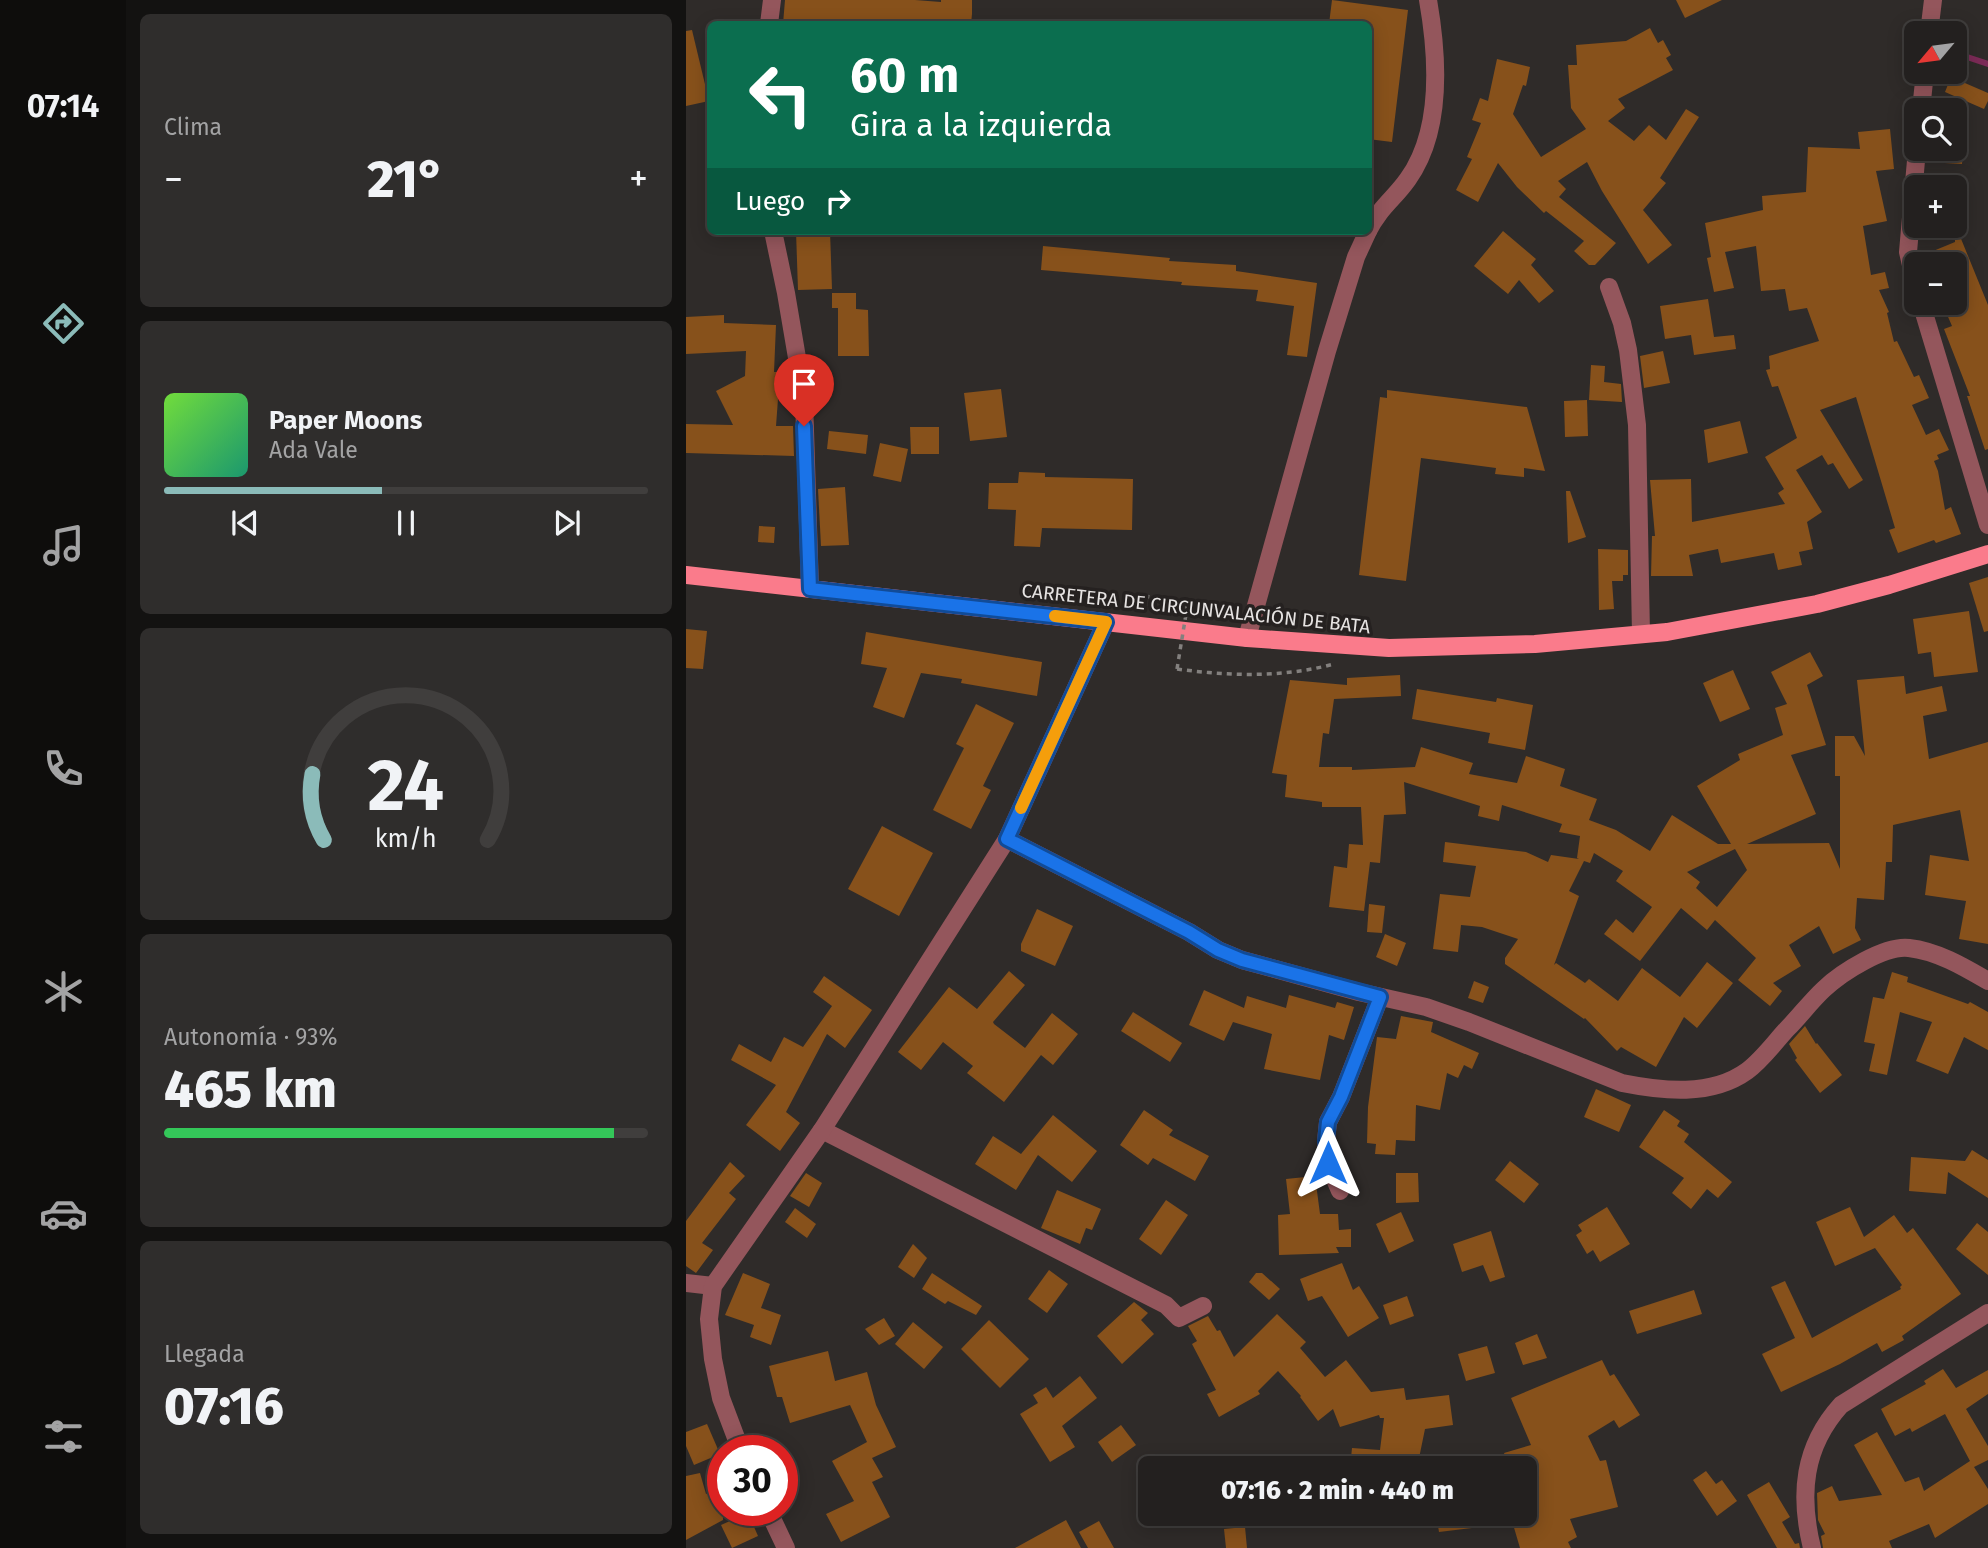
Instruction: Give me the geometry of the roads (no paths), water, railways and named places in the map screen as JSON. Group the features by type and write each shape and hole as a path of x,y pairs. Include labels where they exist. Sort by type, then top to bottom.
{"main road":[{"name":"CARRETERA DE CIRCUNVALACIÓN DE BATA","path":"686,575 1247,638 1389,648 1535,644 1667,632 1817,604 1988,554"}],"street":[{"path":"769,21 772,0"},
{"path":"1372,223 1377,213 1408,180 1425,148 1433,109 1436,62 1428,0"},
{"path":"1930,21 1933,0"},
{"path":"1908,252 1916,161"},
{"path":"774,235 804,399 810,589"},
{"path":"1247,638 1326,351 1356,257 1366,235"},
{"path":"1609,287 1628,350 1637,425 1641,634"},
{"path":"1925,315 1988,525"},
{"path":"735,1435 721,1398 713,1359 709,1319 713,1286 822,1130 1007,839 1106,622"},
{"path":"1007,839 1242,960 1426,1007 1622,1083 1674,1091 1706,1088 1729,1081 1747,1071 1824,988 1854,968 1888,951 1906,947 1926,951 1988,981"},
{"path":"1340,1191 1328,1163 1328,1122 1341,1097 1380,997"},
{"path":"822,1130 1166,1305 1179,1318 1203,1306"},
{"path":"686,1283 713,1286"},
{"path":"1812,1548 1805,1505 1806,1480 1810,1455 1825,1422 1841,1405 1988,1313"},
{"path":"776,1526 786,1548"}],"waterway":[{"path":"1967,57 1988,64"}]}
